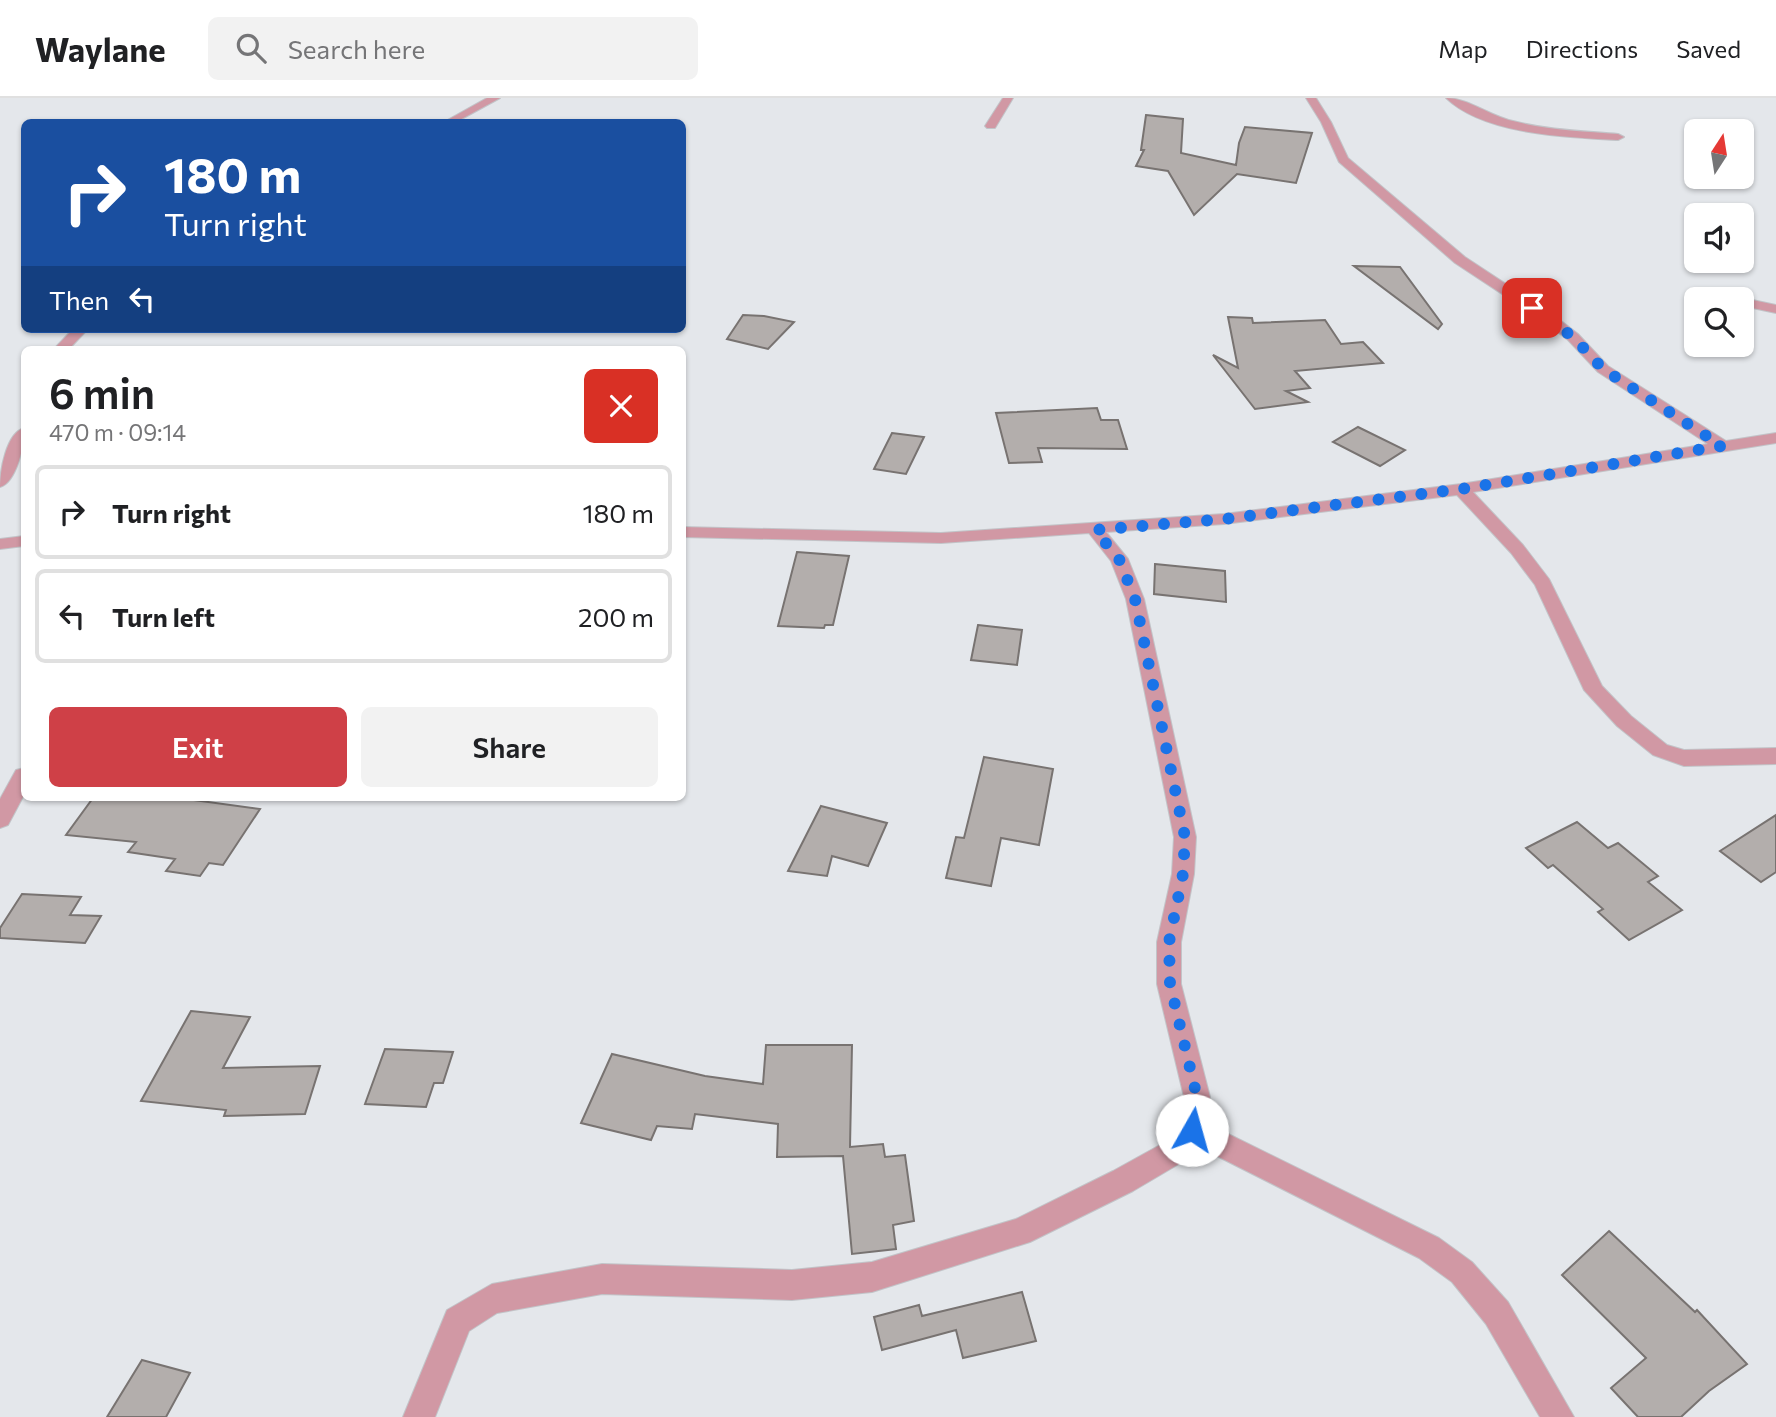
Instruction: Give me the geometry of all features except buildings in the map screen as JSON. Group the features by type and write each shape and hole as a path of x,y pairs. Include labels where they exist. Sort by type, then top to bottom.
{"street":[{"path":"455,119 495,98"},
{"path":"991,126 1008,98"},
{"path":"1311,98 1326,122 1343,160 1460,260 1551,320 1614,376 1722,446"},
{"path":"1451,98 1475,113 1545,131 1618,137"},
{"path":"1754,304 1776,309"},
{"path":"64,346 77,333"},
{"path":"686,532 941,538 1095,530 1224,519 1461,489 1776,438"},
{"path":"0,482 21,439"},
{"path":"1461,489 1517,549 1543,583 1594,690 1624,721 1660,750 1684,758 1776,756"},
{"path":"419,1417 457,1321 492,1299 602,1279 792,1285 872,1277 1020,1232 1123,1181 1179,1149 1192,1130 1197,1097 1170,984 1169,942 1183,874 1185,837 1135,599 1119,559 1095,530"},
{"path":"0,544 21,541"},
{"path":"0,818 21,781"},
{"path":"1192,1130 1429,1248 1462,1272 1497,1313 1558,1417"}],"route":[{"path":"1192,1130 1197,1097 1170,984 1169,942 1183,874 1185,837 1135,599 1119,559 1095,530 1224,519 1461,489 1722,446 1603,369 1573,337 1532,308"}]}
